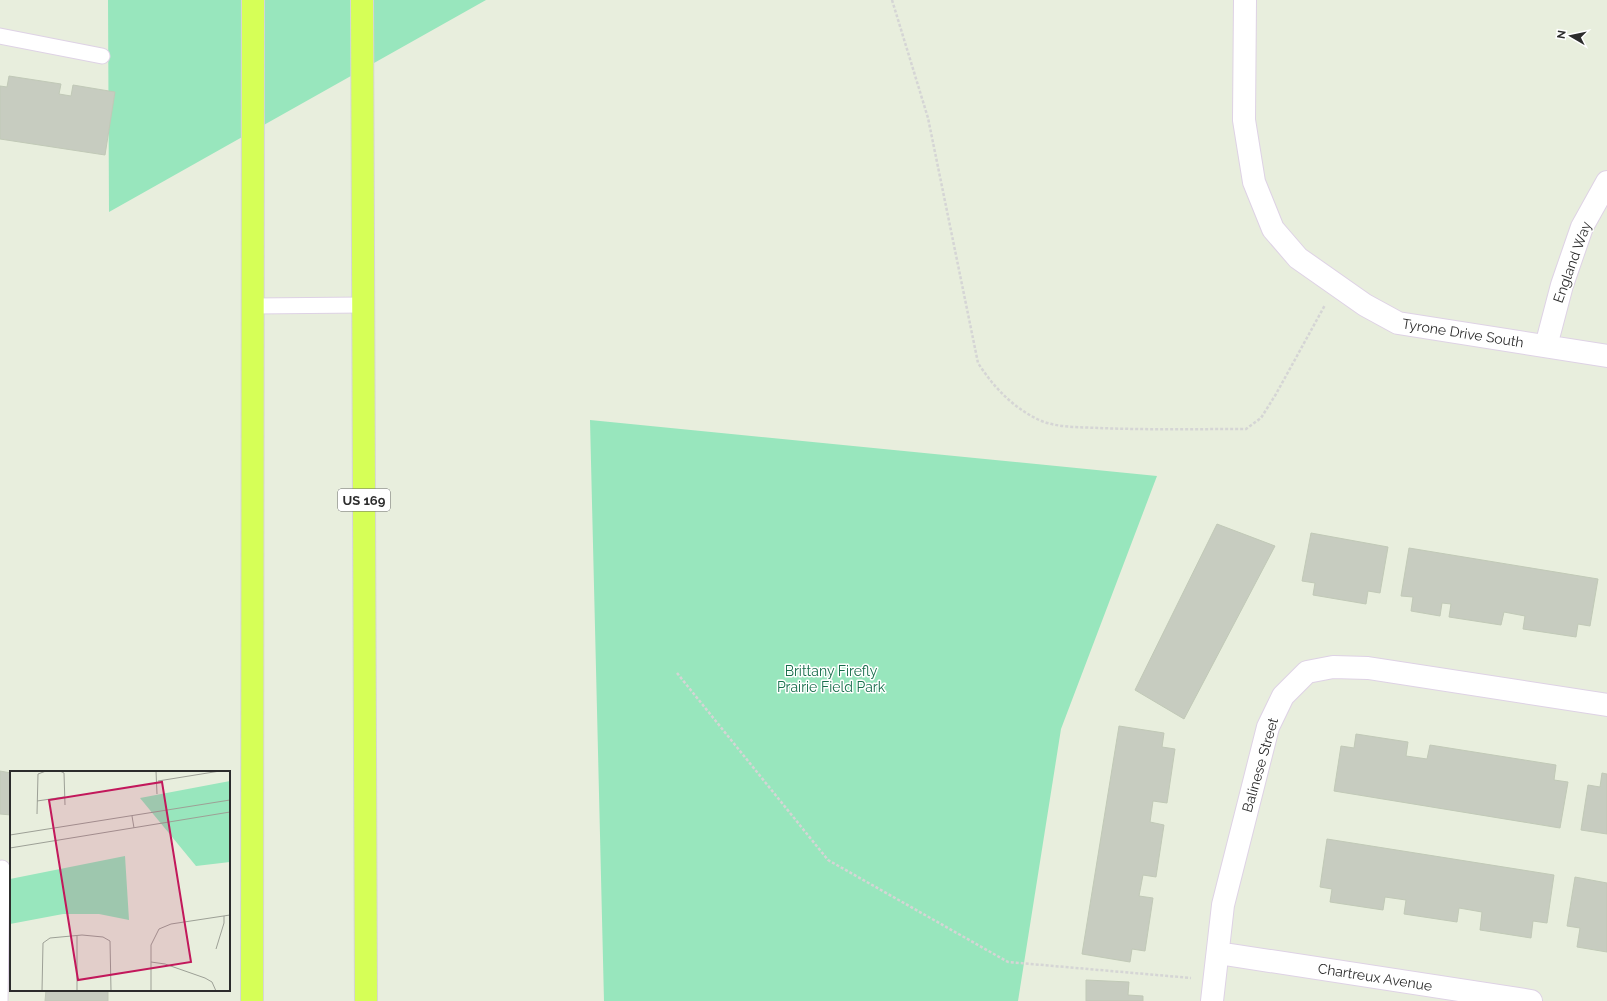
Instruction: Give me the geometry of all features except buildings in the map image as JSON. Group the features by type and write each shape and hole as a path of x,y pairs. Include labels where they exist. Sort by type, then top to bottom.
{"highway":[{"path":"252,1001 254,306 253,0"},
{"name":"US 169","path":"362,0 366,1001"}],"street":[{"name":"Tyrone Drive South","path":"1245,0 1244,120 1254,182 1273,229 1298,258 1365,305 1398,323 1607,356"},
{"name":"England Way","path":"1546,346 1562,285 1582,227 1607,182"},
{"name":"Balinese Street","path":"1212,1001 1223,905 1268,726 1283,696 1307,672 1333,667 1368,668 1607,706"},
{"name":"Chartreux Avenue","path":"1218,953 1531,1001"}],"lane":[{"path":"0,36 102,56"},
{"path":"254,306 363,305"},
{"path":"0,1001 4,868"}],"path":[{"path":"892,0 928,118 978,363 991,383 1006,398 1037,419 1065,427 1132,430 1246,429 1261,418 1337,286"},
{"path":"677,673 828,860 1008,962 1192,978"}],"green space":[{"path":"108,0 486,0 109,212"},
{"name":"Brittany Firefly Prairie Field Park","path":"590,420 1157,476 1061,729 1018,1001 604,1001"}]}
